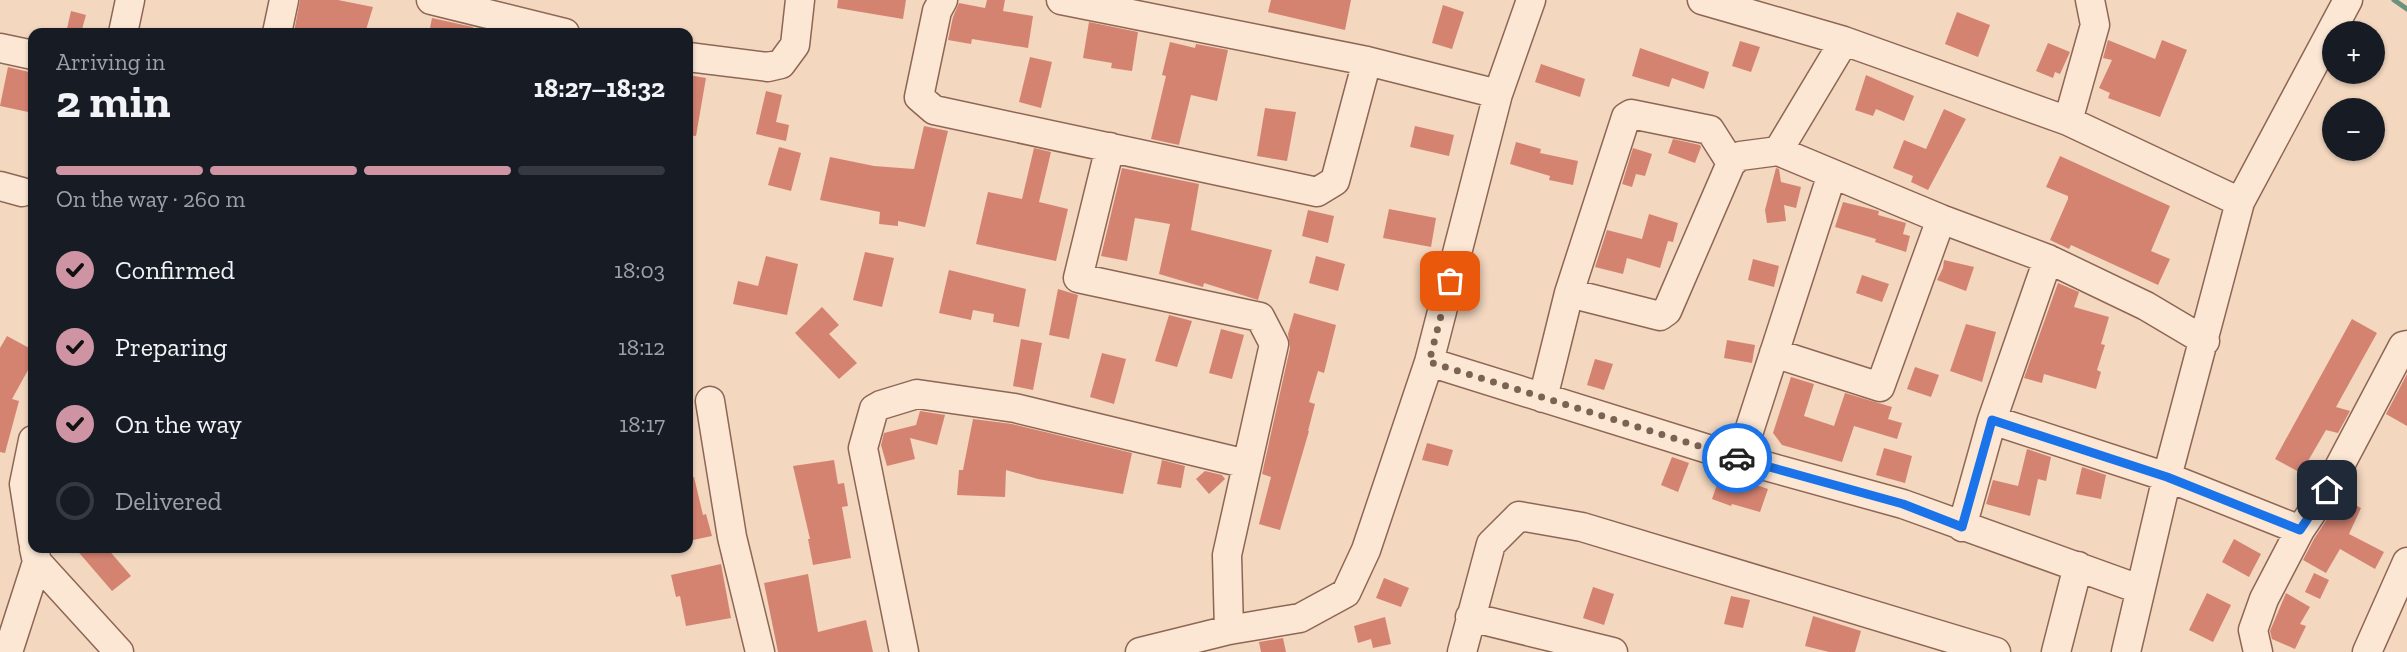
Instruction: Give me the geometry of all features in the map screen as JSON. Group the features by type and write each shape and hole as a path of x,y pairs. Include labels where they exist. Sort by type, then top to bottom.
{"street":[{"path":"124,28 130,0"},
{"path":"278,28 284,0"},
{"path":"430,0 545,28"},
{"path":"693,58 768,67 781,64 795,45 800,0"},
{"path":"943,0 937,11 919,97 934,110 1317,192 1335,181 1367,61"},
{"path":"1061,0 1367,61 1498,94"},
{"path":"1140,652 1229,630 1300,618 1346,593 1366,550 1429,362 1498,94 1531,0"},
{"path":"1702,0 1844,41 2068,121 2240,202"},
{"path":"2068,121 2095,25 2090,0"},
{"path":"2126,652 2167,477 2240,202 2348,0"},
{"path":"1778,151 1844,41"},
{"path":"0,48 28,54"},
{"path":"1543,398 1569,293 1626,117 1631,114 1710,130 1731,163"},
{"path":"1110,147 1078,278 1260,317 1274,344 1227,555 1229,630"},
{"path":"1569,293 1660,316 1667,311 1731,163 1740,156 1778,151 2048,260 2146,306 2205,341"},
{"path":"1740,459 1832,174"},
{"path":"1774,353 1880,387 1941,219"},
{"path":"1962,527 1992,420 2048,260"},
{"path":"2258,652 2253,630 2264,598 2300,530 2327,490 2403,346 2407,345"},
{"path":"1429,362 1740,459 1903,504 2139,589"},
{"path":"904,652 863,447 874,409 881,405 917,394 1015,408 1247,464"},
{"path":"710,401 732,537 760,652"},
{"path":"1992,420 2167,477 2300,530"},
{"path":"28,464 24,484 28,508"},
{"path":"1462,652 1491,544 1519,516 1582,527 1928,641 1996,652"},
{"path":"8,652 34,553"},
{"path":"37,553 119,652"},
{"path":"2367,652 2407,562"},
{"path":"2056,652 2078,566"},
{"path":"1469,618 1613,652"}],"building":[{"path":"300,0 338,0 373,7 367,28 295,28"},
{"path":"838,0 906,0 903,19 837,8"},
{"path":"987,0 1005,0 1003,11 1033,16 1028,48 972,39 971,44 948,40 959,3 985,8"},
{"path":"1271,0 1351,0 1345,30 1268,12"},
{"path":"1443,5 1464,12 1452,49 1432,43"},
{"path":"71,11 86,15 82,28 67,28"},
{"path":"1957,12 1990,25 1978,57 1945,44"},
{"path":"432,18 473,27 473,28 430,28"},
{"path":"1089,22 1138,32 1132,71 1111,68 1112,63 1083,58"},
{"path":"2108,40 2155,59 2162,40 2187,50 2160,117 2108,98 2110,93 2099,88 2112,60 2103,58"},
{"path":"1740,41 1760,47 1751,72 1732,66"},
{"path":"1170,42 1195,48 1196,44 1228,50 1217,101 1191,95 1179,145 1151,139 1166,76 1162,75"},
{"path":"2048,43 2070,52 2060,74 2055,72 2053,78 2036,71"},
{"path":"1640,48 1709,72 1704,89 1672,78 1669,87 1632,76"},
{"path":"1030,57 1052,62 1041,108 1019,102"},
{"path":"1541,64 1585,79 1580,97 1535,82"},
{"path":"8,67 28,72 28,112 0,106"},
{"path":"1866,75 1914,96 1904,121 1876,109 1873,116 1855,110"},
{"path":"693,76 706,78 696,136 693,136"},
{"path":"766,91 782,95 776,122 789,125 786,141 756,134"},
{"path":"1265,108 1296,112 1287,161 1257,156"},
{"path":"1944,109 1966,119 1928,190 1911,182 1913,176 1893,168 1904,140 1926,149"},
{"path":"924,126 948,131 925,227 898,221 898,226 879,224 880,212 820,200 830,157 874,166 914,169"},
{"path":"1415,126 1454,135 1449,156 1410,147"},
{"path":"1673,139 1700,145 1695,163 1668,153"},
{"path":"1516,142 1541,149 1540,153 1578,161 1573,185 1549,180 1550,176 1510,164"},
{"path":"779,147 801,153 791,191 768,185"},
{"path":"1034,148 1051,152 1039,202 1068,209 1056,261 976,244 988,192 1022,199"},
{"path":"1633,148 1652,154 1645,176 1636,174 1632,187 1622,184"},
{"path":"2060,156 2170,206 2151,251 2170,259 2158,285 2071,245 2069,249 2050,240 2068,199 2068,196 2046,187"},
{"path":"1122,168 1199,184 1191,230 1272,250 1258,300 1204,283 1203,287 1159,274 1170,224 1135,218 1127,261 1101,256"},
{"path":"1776,168 1779,169 1781,182 1801,187 1796,208 1784,205 1786,221 1767,223 1765,210"},
{"path":"1843,202 1879,211 1878,215 1906,223 1903,234 1910,236 1906,252 1875,242 1876,239 1835,227"},
{"path":"1389,209 1436,218 1431,247 1383,238"},
{"path":"1308,210 1334,216 1328,243 1302,236"},
{"path":"1649,214 1678,223 1673,242 1668,241 1660,268 1627,258 1623,274 1595,267 1607,230 1642,239"},
{"path":"865,252 894,258 882,307 853,300"},
{"path":"766,256 798,264 787,315 733,304 738,281 758,286"},
{"path":"1316,256 1345,264 1338,291 1309,283"},
{"path":"1753,259 1779,266 1774,287 1748,280"},
{"path":"1944,260 1974,267 1966,291 1937,280"},
{"path":"949,270 1026,289 1019,327 993,322 994,314 973,310 971,320 939,313"},
{"path":"1862,275 1889,284 1882,302 1856,293"},
{"path":"2058,283 2079,292 2074,307 2109,317 2101,344 2105,345 2097,370 2101,372 2096,389 2044,374 2042,383 2024,378"},
{"path":"1058,289 1078,295 1069,339 1049,335"},
{"path":"822,307 839,325 829,334 857,363 839,379 795,333"},
{"path":"1294,313 1336,325 1324,373 1318,371 1309,402 1315,404 1309,431 1280,530 1259,524 1271,477 1262,474 1290,348 1288,334"},
{"path":"1169,315 1192,321 1177,367 1155,361"},
{"path":"2352,319 2377,333 2336,407 2350,411 2338,433 2326,430 2301,473 2275,459"},
{"path":"1966,324 1996,332 1982,382 1950,371"},
{"path":"1221,329 1244,335 1232,379 1209,373"},
{"path":"7,336 28,347 28,370 12,399 19,401 5,453 0,452 0,348"},
{"path":"1021,339 1042,343 1033,390 1013,386"},
{"path":"1727,340 1755,345 1752,363 1724,358"},
{"path":"1102,353 1126,359 1114,404 1090,397"},
{"path":"1595,359 1613,364 1604,390 1587,385"},
{"path":"1915,367 1939,375 1931,397 1907,389"},
{"path":"2407,374 2407,426 2386,414"},
{"path":"1791,377 1814,384 1804,416 1834,426 1845,393 1892,407 1888,419 1902,423 1897,439 1854,426 1842,462 1782,445 1773,433"},
{"path":"920,411 945,415 937,445 910,438 915,459 887,466 881,445 884,433 916,425"},
{"path":"973,419 1012,424 1132,453 1123,494 1038,479 1006,470 1005,497 957,495 959,470 963,470"},
{"path":"1427,443 1453,450 1448,466 1422,460"},
{"path":"1884,448 1912,456 1905,483 1876,475"},
{"path":"2027,449 2051,457 2046,481 2038,479 2030,516 1986,504 1993,480 2018,486"},
{"path":"1672,457 1689,463 1678,492 1661,485"},
{"path":"834,460 838,484 844,483 848,506 842,507 851,558 813,565 810,539 793,466"},
{"path":"1162,460 1185,466 1181,488 1157,484"},
{"path":"2082,467 2106,475 2101,499 2076,494"},
{"path":"1205,471 1222,475 1225,479 1209,494 1196,479"},
{"path":"1721,473 1768,489 1760,512 1712,499"},
{"path":"693,477 703,515 706,514 712,536 693,540"},
{"path":"2341,498 2361,508 2349,534 2384,552 2375,569 2340,549 2326,573 2303,560"},
{"path":"2234,539 2261,554 2249,577 2222,562"},
{"path":"79,553 111,553 131,576 112,591"},
{"path":"721,564 731,618 686,626 680,596 676,597 671,575"},
{"path":"2314,573 2329,580 2320,599 2305,592"},
{"path":"808,574 818,632 866,620 873,652 778,652 764,583"},
{"path":"1384,578 1409,588 1401,607 1376,598"},
{"path":"1593,587 1614,594 1604,625 1583,618"},
{"path":"2207,593 2231,605 2213,642 2189,630"},
{"path":"2286,593 2310,607 2300,624 2306,626 2295,649 2272,639 2270,631"},
{"path":"1731,596 1750,600 1743,628 1724,624"},
{"path":"1813,616 1861,631 1855,652 1829,652 1805,646"},
{"path":"1385,617 1391,644 1373,648 1371,639 1358,643 1354,626"},
{"path":"1283,638 1286,652 1261,652 1259,642"}],"waterway":[{"path":"2394,0 2407,9"}],"way so far":[{"path":"1450,281 1429,362 1737,458"}],"route":[{"path":"1737,458 1903,504 1962,527 1992,420 2167,477 2300,530 2327,490"}]}
